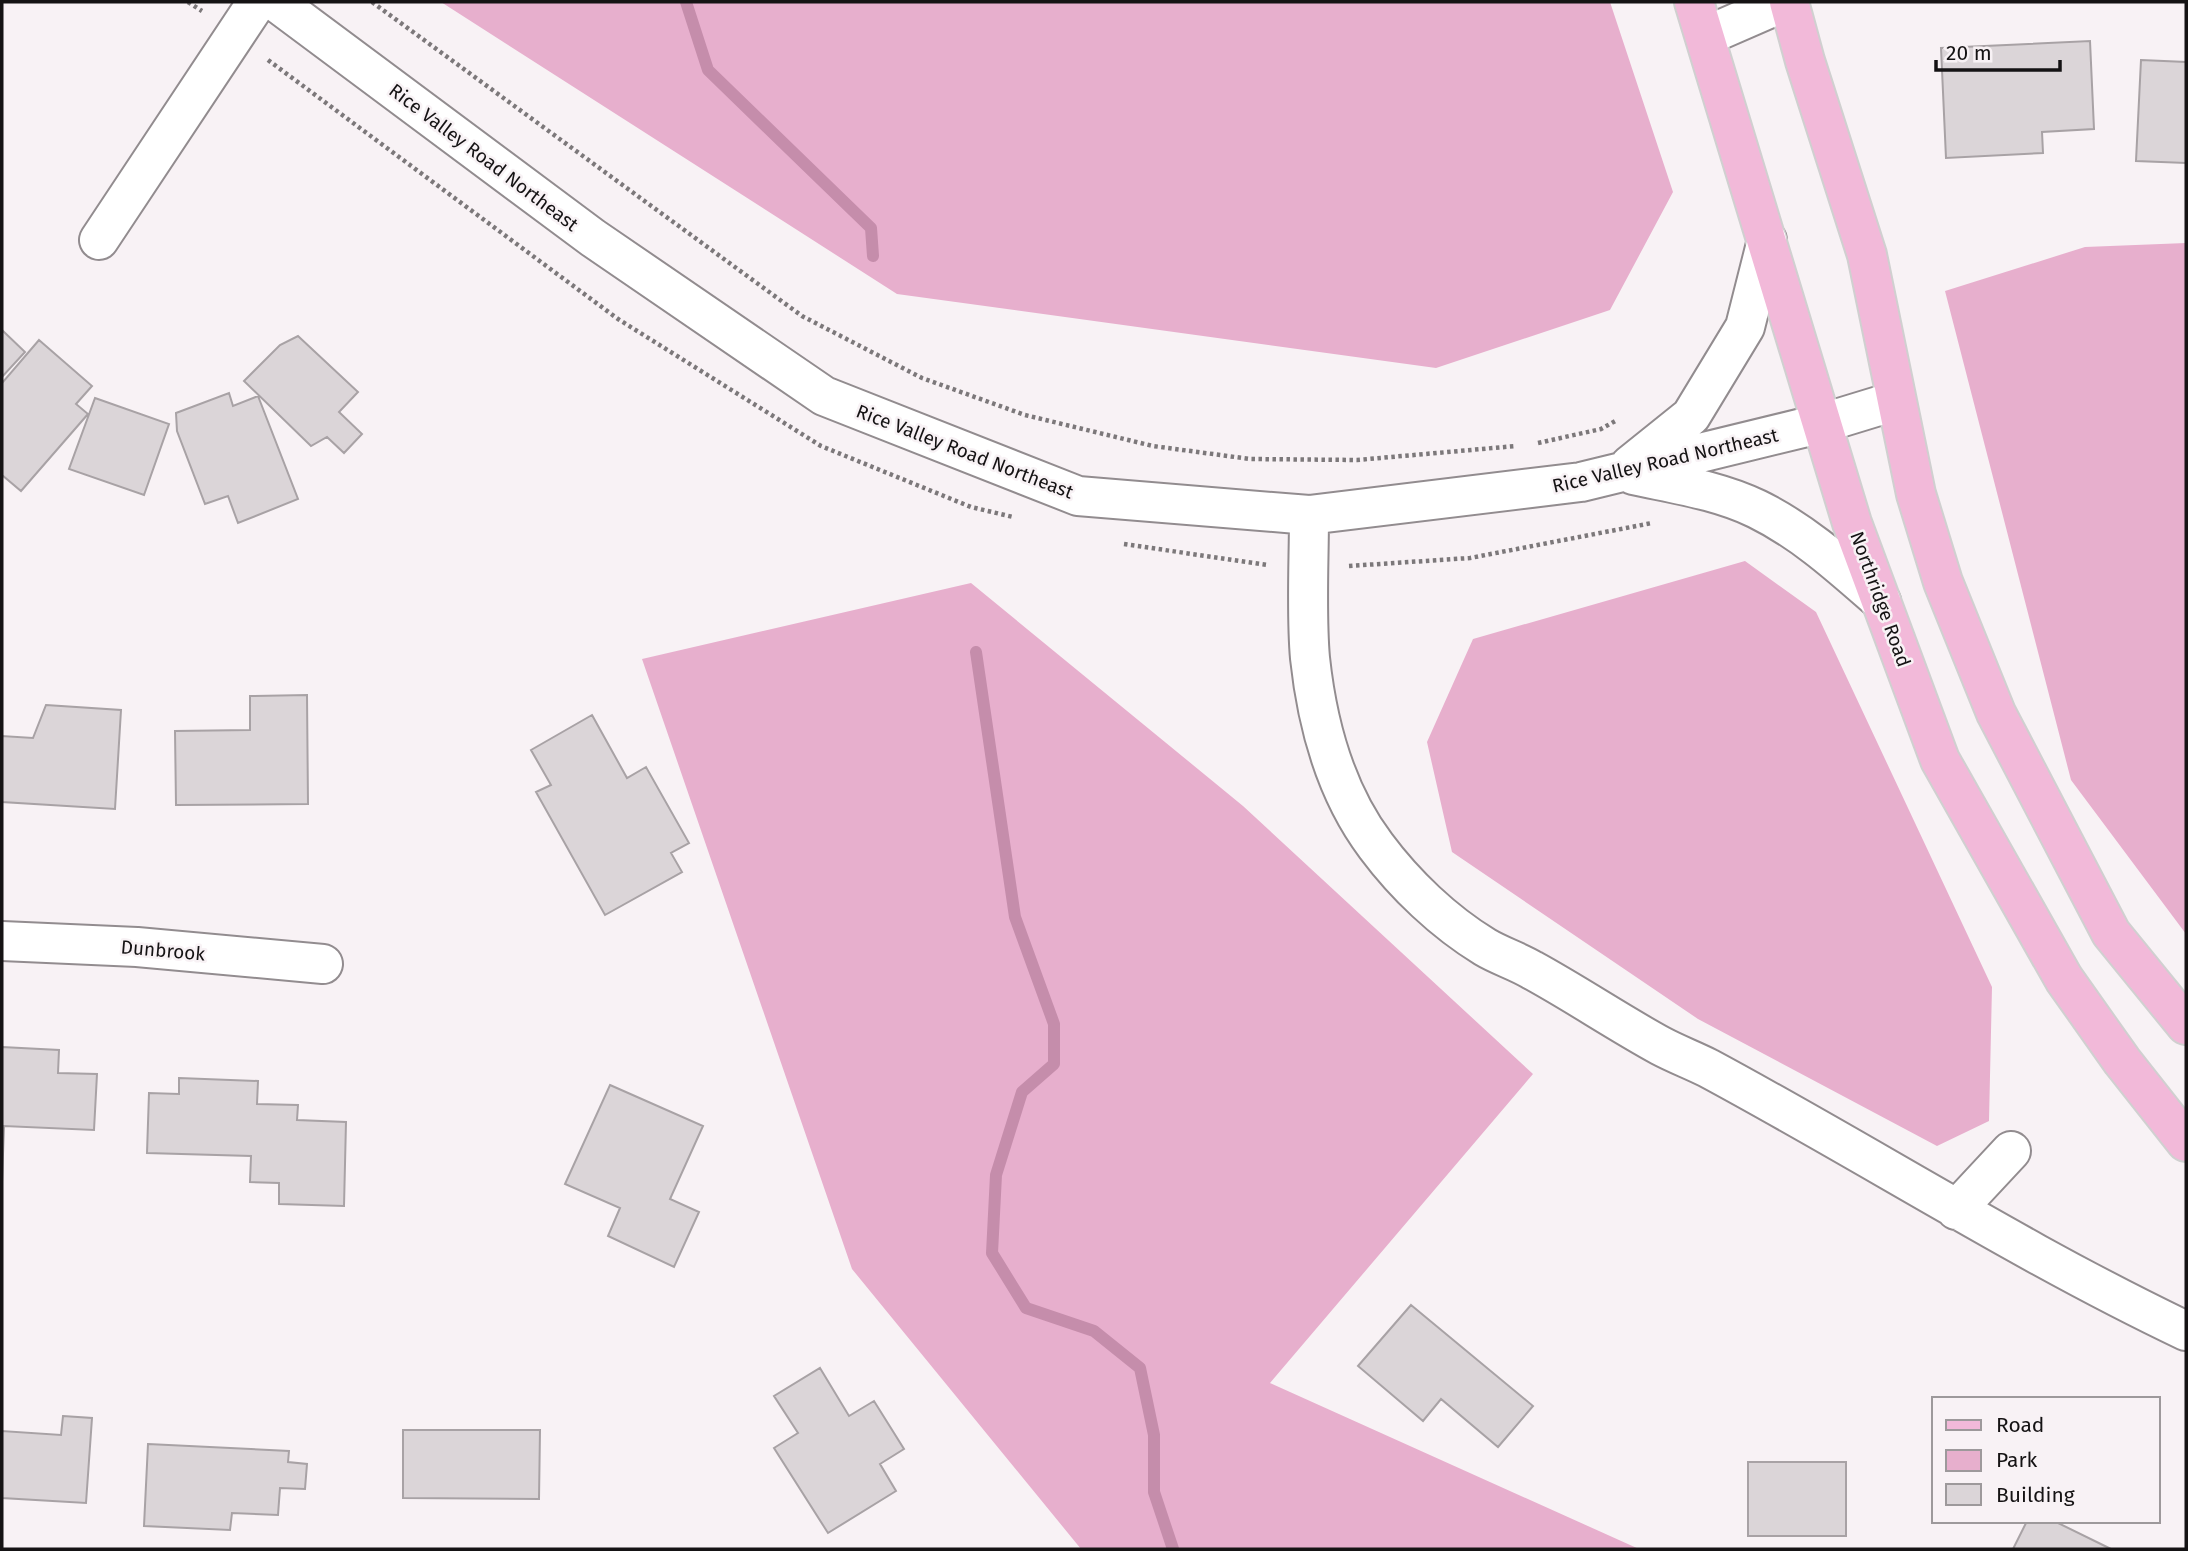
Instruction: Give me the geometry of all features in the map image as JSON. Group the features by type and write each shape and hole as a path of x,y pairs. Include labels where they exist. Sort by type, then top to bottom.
{"main road":[{"path":"1787,2 1867,255 1916,494 1943,582 1996,713 2111,933 2186,1025"},
{"name":"Northridge Road","path":"1700,19 1852,523 1940,760 2064,979 2122,1060 2186,1142"}],"street":[{"path":"99,240 257,2"},
{"name":"Rice Valley Road Northeast","path":"276,2 593,238 824,396 1078,496 1309,515 1581,482 1823,423 1895,401"},
{"path":"1700,19 1787,2"},
{"path":"1620,473 1691,416 1745,327 1767,240"},
{"path":"1620,473 1702,489 1756,509 1817,545 1881,601"},
{"path":"1309,515 1310,655 1318,706 1331,757 1350,803 1369,835 1408,884 1444,918 1486,947 1530,969 1661,1046 1706,1068 1956,1210 2186,1331"},
{"name":"Dunbrook","path":"2,941 137,947 323,964"},
{"path":"1956,1210 2011,1151"}],"path":[{"path":"372,2 802,316 922,378 1025,415 1089,431 1153,446 1250,459 1357,460 1521,445"},
{"path":"1535,444 1601,429 1625,416"}],"green space":[{"path":"441,2 1610,2 1673,192 1610,310 1436,368 897,294"},
{"path":"2186,243 2186,934 2071,780 1945,291 2085,247"},
{"path":"1745,561 1816,612 1992,987 1989,1121 1937,1146 1698,1019 1452,852 1427,742 1473,639"},
{"path":"971,583 1243,806 1533,1074 1270,1383 1639,1549 1081,1549 852,1269 642,659"}],"building":[{"path":"2090,41 2094,129 2042,132 2043,153 1946,158 1941,48"},
{"path":"2141,60 2186,62 2186,163 2136,161"},
{"path":"2,330 25,352 2,377"},
{"path":"298,336 358,392 339,412 362,434 344,453 327,437 311,446 244,381 280,345"},
{"path":"39,340 92,386 76,404 88,414 21,491 2,475 2,383"},
{"path":"229,393 233,406 258,396 298,499 238,523 228,496 205,504 177,431 176,413"},
{"path":"95,398 169,424 144,495 69,469"},
{"path":"307,695 308,804 176,805 175,731 250,730 250,696"},
{"path":"46,705 121,710 115,809 2,802 2,736 33,738"},
{"path":"592,715 627,778 646,767 689,843 671,853 682,872 605,915 536,792 551,785 531,750"},
{"path":"2,1047 59,1050 58,1073 97,1074 94,1130 4,1126 2,1182"},
{"path":"179,1078 258,1081 257,1104 298,1105 297,1120 346,1122 344,1206 279,1204 279,1183 250,1182 251,1156 147,1153 149,1093 179,1094"},
{"path":"610,1085 703,1126 670,1199 699,1212 674,1267 608,1236 620,1208 565,1184"},
{"path":"1411,1305 1533,1406 1498,1447 1441,1399 1423,1421 1358,1366"},
{"path":"820,1368 849,1416 874,1401 904,1449 880,1464 896,1491 828,1533 774,1448 798,1433 774,1396"},
{"path":"63,1416 92,1418 86,1503 2,1498 2,1431 61,1435"},
{"path":"403,1430 540,1430 539,1499 403,1498"},
{"path":"148,1444 289,1451 288,1462 307,1464 305,1489 280,1488 278,1515 232,1513 230,1530 144,1526"},
{"path":"1748,1462 1846,1462 1846,1536 1748,1536"},
{"path":"2026,1523 2058,1523 2111,1549 2013,1549"}],"waterway":[{"path":"686,2 708,70 871,228 873,256"},
{"path":"976,652 1015,917 1054,1024 1054,1064 1022,1092 996,1175 992,1253 1026,1308 1094,1331 1140,1368 1154,1435 1154,1492 1173,1549"}]}
